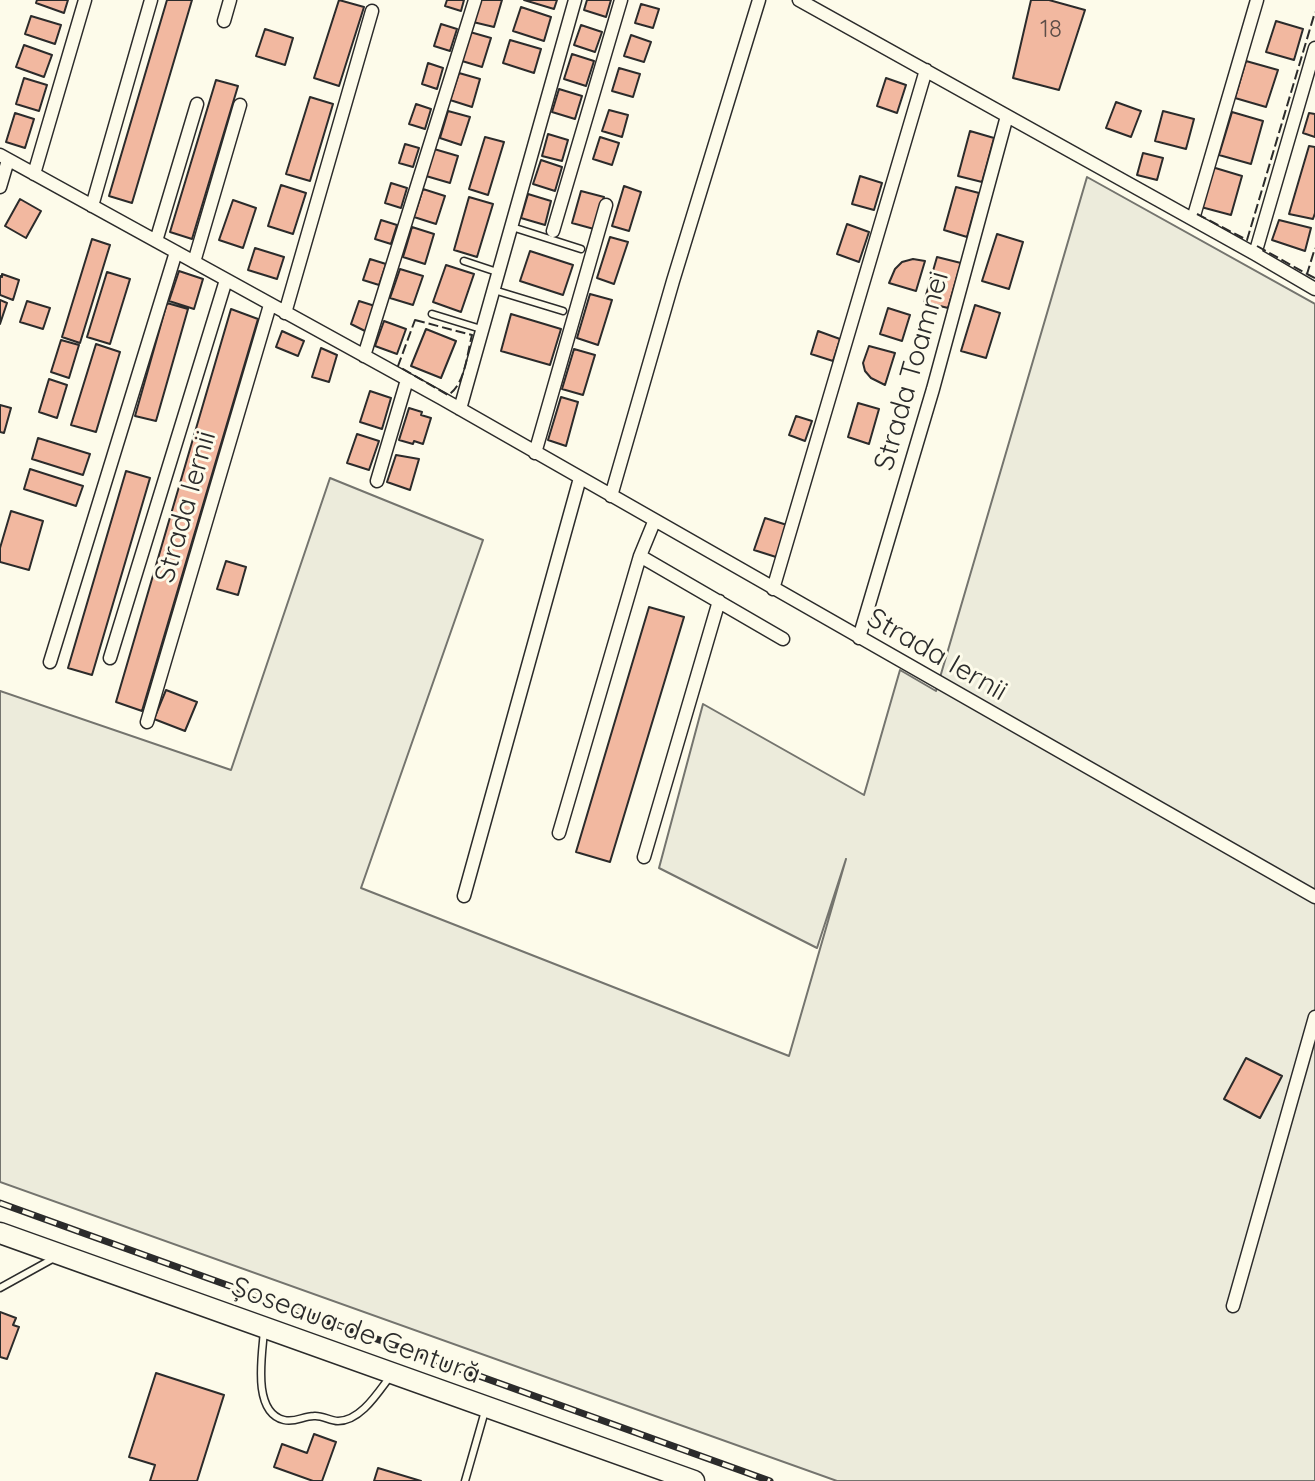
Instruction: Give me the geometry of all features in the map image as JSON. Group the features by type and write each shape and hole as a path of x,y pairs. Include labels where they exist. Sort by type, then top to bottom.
{"main road":[{"name":"Șoseaua de Centură","path":"0,1233 694,1481"}],"street":[{"path":"34,174 85,0"},
{"path":"92,206 151,0"},
{"path":"224,21 230,0"},
{"path":"364,356 475,0"},
{"path":"460,409 575,0"},
{"path":"553,231 621,0"},
{"path":"611,496 759,0"},
{"path":"799,0 1315,289"},
{"path":"1193,219 1257,0"},
{"path":"285,313 372,11"},
{"path":"1255,254 1315,48"},
{"path":"773,589 926,70"},
{"path":"156,241 197,104"},
{"path":"194,262 240,105"},
{"name":"Strada Toamnei","path":"859,638 933,389 1007,116"},
{"name":"Strada Iernii","path":"0,187 4,157 460,409 859,638 1314,892"},
{"path":"535,453 606,205"},
{"path":"50,662 176,252"},
{"name":"Strada Iernii","path":"110,658 226,280"},
{"name":"Strada Iernii","path":"147,722 270,305"},
{"path":"377,481 407,380"},
{"path":"464,896 580,478"},
{"path":"559,833 640,556 654,522"},
{"path":"640,556 783,639"},
{"path":"644,857 719,601"},
{"path":"1233,1306 1315,1017"}],"lane":[{"path":"511,227 581,249"},
{"path":"464,261 497,272"},
{"path":"493,290 563,311"},
{"path":"432,314 481,329"},
{"path":"0,1288 61,1255"},
{"path":"264,1327 261,1371 266,1407 275,1417 285,1421 314,1416 341,1421 351,1418 376,1395 392,1374"},
{"path":"465,1481 486,1407"}],"shaded area":[{"path":"1087,177 1315,304 1315,1481 837,1481 0,1182 0,691 231,770 330,478 483,540 361,888 789,1056 846,859 817,948 659,868 703,704 864,795 900,670 936,691"}],"building":[{"path":"37,0 68,0 64,13 36,3"},
{"path":"167,0 192,0 132,203 109,196"},
{"path":"339,0 364,7 339,86 314,78"},
{"path":"447,0 464,0 461,11 445,6"},
{"path":"479,0 502,0 494,27 473,22"},
{"path":"524,0 557,0 554,9"},
{"path":"587,0 611,0 606,17 584,10"},
{"path":"1031,0 1049,0 1085,10 1059,90 1013,78"},
{"path":"641,4 659,9 653,28 635,23"},
{"path":"521,7 551,17 544,41 513,31"},
{"path":"31,16 61,25 55,44 25,34"},
{"path":"1276,21 1303,29 1294,60 1266,52"},
{"path":"441,24 457,29 450,51 434,46"},
{"path":"581,25 602,32 595,52 574,45"},
{"path":"265,29 293,38 285,65 256,56"},
{"path":"470,32 491,38 482,67 462,61"},
{"path":"631,35 651,42 644,62 624,56"},
{"path":"510,40 541,49 534,73 503,63"},
{"path":"24,45 52,55 44,77 16,67"},
{"path":"572,54 594,61 586,86 564,79"},
{"path":"1246,61 1278,70 1266,107 1235,98"},
{"path":"428,63 443,68 437,89 422,84"},
{"path":"619,68 640,74 633,97 612,91"},
{"path":"459,73 480,79 472,107 450,100"},
{"path":"24,78 47,85 39,111 16,104"},
{"path":"886,78 906,85 897,113 877,106"},
{"path":"216,80 238,86 192,239 170,232"},
{"path":"559,89 582,96 575,119 552,112"},
{"path":"310,97 333,104 310,181 286,174"},
{"path":"1116,102 1141,111 1131,137 1106,128"},
{"path":"416,104 431,109 425,129 409,124"},
{"path":"609,110 628,115 622,137 602,131"},
{"path":"448,111 470,117 461,145 440,138"},
{"path":"1163,111 1194,119 1186,149 1155,141"},
{"path":"1232,112 1263,121 1251,164 1219,155"},
{"path":"15,113 34,119 25,148 6,142"},
{"path":"1309,113 1315,114 1315,137 1303,133"},
{"path":"970,131 994,138 982,182 958,176"},
{"path":"548,134 568,140 562,161 542,156"},
{"path":"485,137 504,142 488,195 469,189"},
{"path":"600,137 619,143 612,165 593,159"},
{"path":"405,144 419,148 413,167 399,163"},
{"path":"1309,146 1315,147 1313,219 1289,214"},
{"path":"434,149 458,156 450,183 426,176"},
{"path":"1143,153 1163,158 1157,180 1137,175"},
{"path":"541,160 562,167 555,191 533,184"},
{"path":"1212,167 1242,176 1231,215 1201,207"},
{"path":"860,176 882,183 874,210 852,204"},
{"path":"391,183 407,188 401,208 385,203"},
{"path":"281,185 306,193 293,234 268,226"},
{"path":"624,186 641,192 629,231 612,226"},
{"path":"956,187 979,193 967,237 944,230"},
{"path":"423,189 445,196 436,224 414,217"},
{"path":"581,191 604,197 594,229 572,223"},
{"path":"528,194 551,201 545,225 521,218"},
{"path":"469,197 493,204 477,257 454,250"},
{"path":"20,199 41,211 26,238 5,226"},
{"path":"233,200 256,208 243,248 219,240"},
{"path":"381,220 397,225 391,244 375,239"},
{"path":"1279,220 1311,228 1305,251 1272,240"},
{"path":"847,224 869,232 859,262 837,254"},
{"path":"412,227 434,234 425,264 403,257"},
{"path":"997,234 1023,242 1009,289 982,281"},
{"path":"610,237 628,242 614,284 597,278"},
{"path":"92,239 110,245 80,343 62,337"},
{"path":"255,248 284,257 277,279 248,270"},
{"path":"530,251 573,265 563,295 520,281"},
{"path":"937,257 961,263 948,308 924,302"},
{"path":"370,259 386,264 379,285 363,280"},
{"path":"913,259 925,261 916,291 889,283 902,262"},
{"path":"446,265 474,274 461,312 433,302"},
{"path":"400,269 423,276 413,305 390,298"},
{"path":"179,271 203,279 194,309 169,301"},
{"path":"107,272 130,279 110,344 87,337"},
{"path":"2,274 19,280 13,300 0,295"},
{"path":"590,294 612,300 598,345 577,338"},
{"path":"0,300 7,303 0,324"},
{"path":"27,301 50,308 43,329 20,322"},
{"path":"359,301 375,306 367,332 351,324"},
{"path":"167,303 188,309 156,421 135,416"},
{"path":"975,305 1000,313 986,358 961,351"},
{"path":"888,308 910,315 902,341 880,334"},
{"path":"231,309 258,319 142,711 116,702"},
{"path":"511,314 561,329 550,365 501,351"},
{"path":"384,321 406,329 397,354 375,346"},
{"path":"426,329 456,341 441,378 411,366"},
{"path":"282,331 304,341 298,356 276,347"},
{"path":"818,331 840,339 833,361 811,354"},
{"path":"61,340 79,345 69,378 51,372"},
{"path":"96,344 120,352 96,432 71,425"},
{"path":"869,346 895,353 885,385 865,371 863,363"},
{"path":"321,348 337,355 329,382 312,377"},
{"path":"574,349 595,355 583,395 562,389"},
{"path":"49,379 67,385 57,418 39,412"},
{"path":"370,391 391,398 382,429 360,422"},
{"path":"561,397 578,402 566,446 548,440"},
{"path":"858,403 879,409 869,444 848,437"},
{"path":"0,405 11,408 4,433 0,432"},
{"path":"409,408 431,418 423,444 399,440"},
{"path":"796,416 812,421 805,441 789,435"},
{"path":"357,434 379,441 369,470 347,463"},
{"path":"38,438 90,454 83,475 32,459"},
{"path":"396,455 419,459 410,490 387,482"},
{"path":"30,469 83,486 76,506 24,489"},
{"path":"126,471 150,478 92,675 68,668"},
{"path":"11,511 43,521 29,570 0,562 0,548"},
{"path":"765,518 787,525 776,557 754,550"},
{"path":"226,561 246,567 238,595 217,589"},
{"path":"649,607 684,617 610,862 576,852"},
{"path":"166,690 197,702 185,731 154,719"},
{"path":"1246,1058 1282,1076 1260,1118 1224,1099"},
{"path":"0,1312 16,1318 13,1325 19,1327 7,1359 0,1357"},
{"path":"156,1373 224,1395 197,1481 150,1481 155,1465 129,1457"},
{"path":"314,1434 336,1442 322,1481 313,1481 274,1467 282,1444 307,1453"},
{"path":"378,1468 421,1481 374,1481"}],"railway":[{"path":"0,1203 770,1481"}],"fence":[{"path":"1197,214 1247,240 1315,12"},
{"path":"1257,246 1307,274 1315,248"},
{"path":"1307,274 1315,278"},
{"path":"415,320 472,335 462,377 448,395 398,366 415,320"}]}
